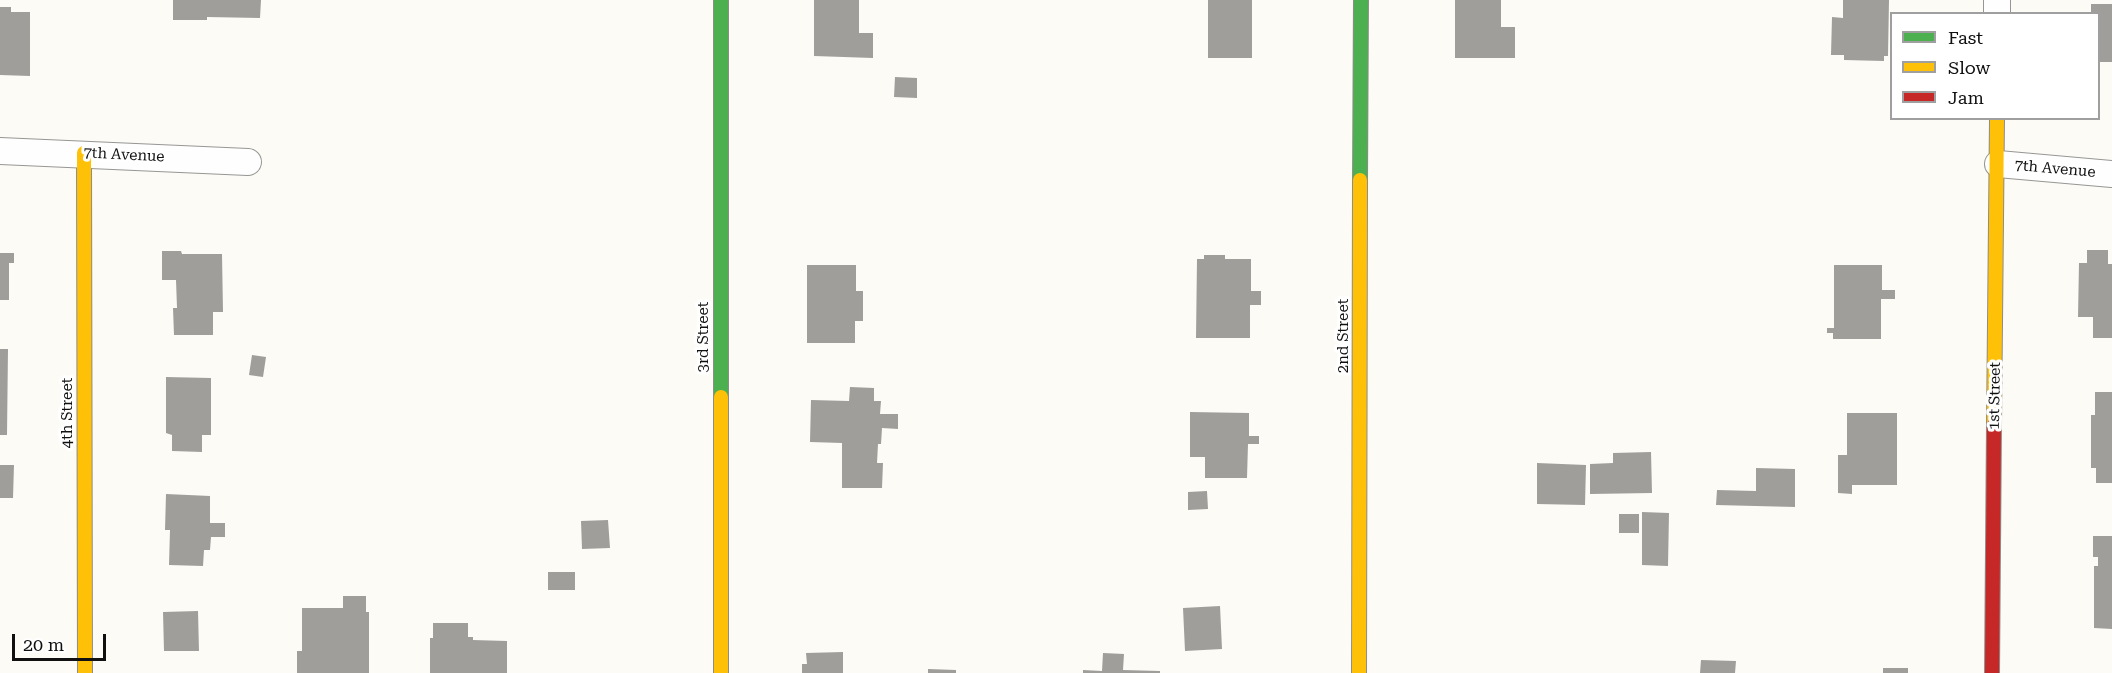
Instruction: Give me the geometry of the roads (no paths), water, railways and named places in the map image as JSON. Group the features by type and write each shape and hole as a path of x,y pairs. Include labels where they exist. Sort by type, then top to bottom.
{"street":[{"name":"3rd Street","path":"721,0 721,673"},
{"name":"2nd Street","path":"1359,673 1361,0"},
{"name":"1st Street","path":"1992,673 1997,120"},
{"name":"7th Avenue","path":"0,151 248,162"},
{"name":"4th Street","path":"84,153 85,673"},
{"name":"7th Avenue","path":"1998,164 2112,174"}]}
